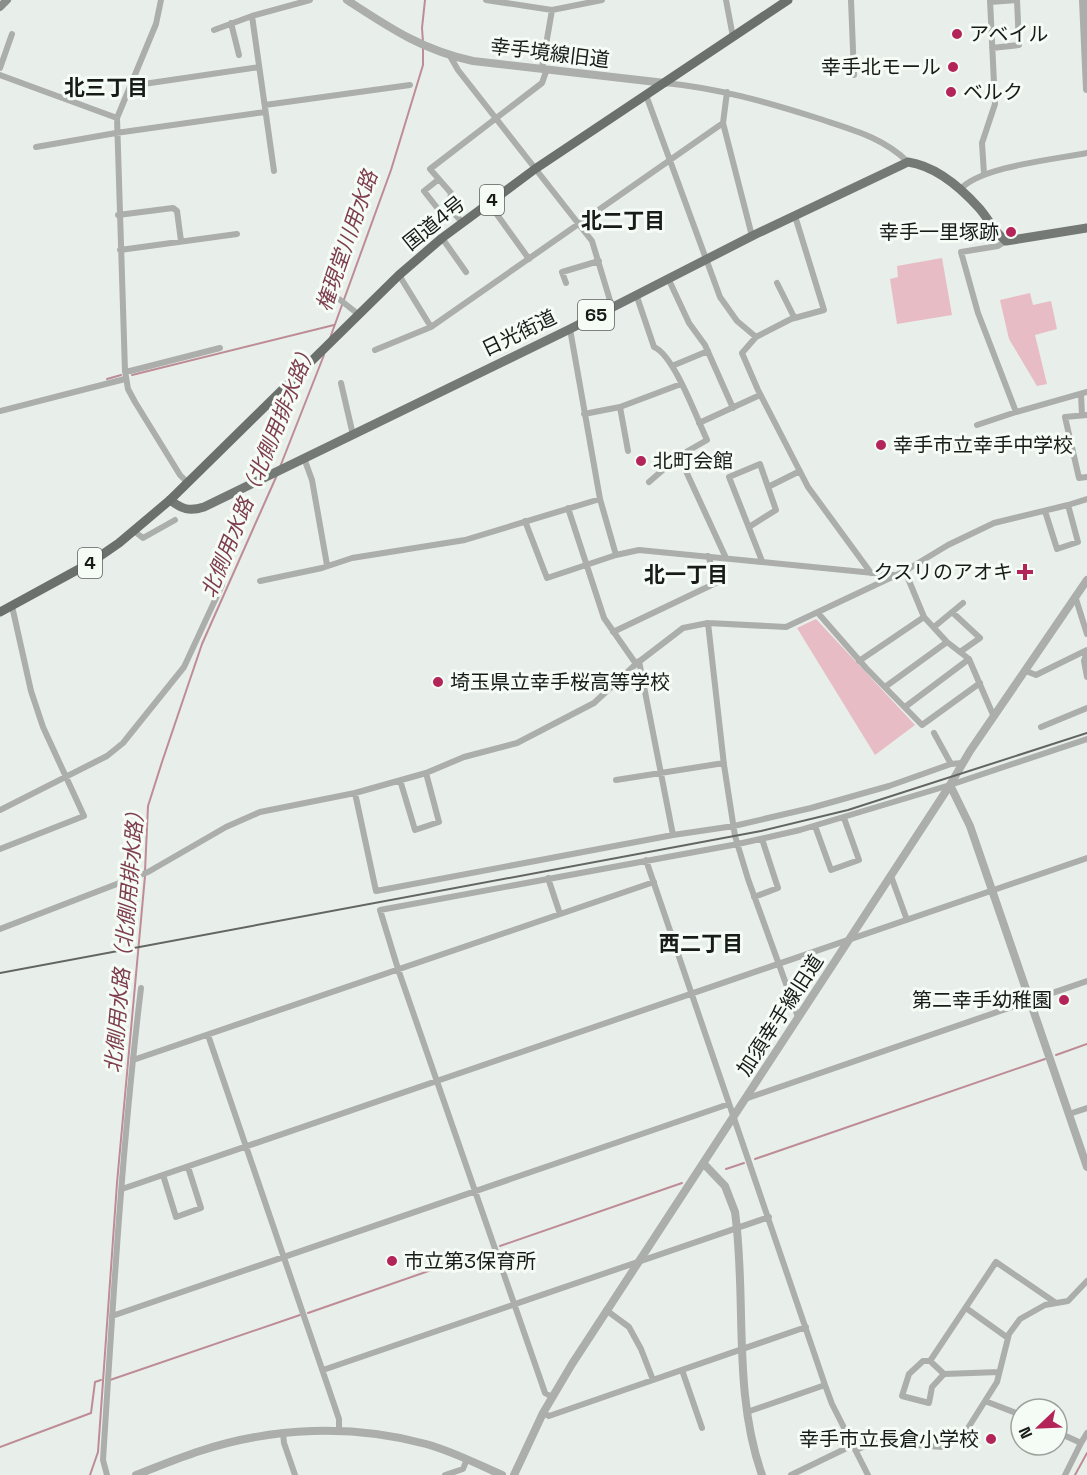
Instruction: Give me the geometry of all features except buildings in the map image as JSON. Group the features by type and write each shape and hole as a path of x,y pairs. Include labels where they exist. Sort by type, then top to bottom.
{"highway":[{"name":"国道4号","path":"170,500 335,336 442,238 535,169 788,0"},
{"name":"4","path":"0,612 90,563 134,531 170,500"}],"main road":[{"path":"0,7 7,0"},
{"path":"908,162 925,166 960,190 980,208 1006,241 1087,228"},
{"name":"日光街道","path":"170,500 185,510 195,510 570,329 752,236 908,162"}],"street":[{"path":"161,0 156,24 117,118 118,215 125,379 135,402 180,475 187,482"},
{"path":"214,30 252,16 310,0"},
{"name":"幸手境線旧道","path":"347,0 416,43 450,56 473,61 665,83"},
{"path":"486,0 552,10 602,0"},
{"path":"726,0 733,37"},
{"path":"851,0 854,75"},
{"path":"984,174 982,143 995,104 992,48 990,1 1017,0 1019,45 992,48"},
{"path":"1083,0 1087,89"},
{"path":"439,179 424,191 442,214 449,208 451,193 439,179 430,169 542,83 552,10"},
{"path":"252,16 274,171"},
{"path":"231,23 239,55"},
{"path":"0,68 12,34"},
{"path":"450,56 496,119 592,240 612,307"},
{"path":"130,86 259,67"},
{"path":"0,75 117,118"},
{"path":"665,83 727,92 857,130 890,146 908,162"},
{"path":"36,147 410,85"},
{"path":"727,92 723,123 752,236"},
{"path":"646,95 720,297 737,321 756,337"},
{"path":"375,350 431,327 723,123"},
{"path":"960,190 964,184 984,174 1087,153"},
{"path":"488,202 529,259"},
{"path":"118,215 173,208 177,211 181,241"},
{"path":"449,208 462,222"},
{"path":"795,216 824,310 794,317 756,337 742,353 760,395 808,487 871,573"},
{"path":"120,250 237,234"},
{"path":"442,238 466,272"},
{"path":"1006,241 998,246 961,252 978,313 1016,412"},
{"path":"566,284 562,272 599,261"},
{"path":"399,275 431,327"},
{"path":"668,278 689,323 708,351 733,408"},
{"path":"777,283 794,317"},
{"path":"636,294 654,346 661,350 672,366 707,440 679,456 649,482"},
{"path":"339,299 358,314"},
{"path":"570,329 600,499 616,555"},
{"path":"125,371 220,348"},
{"path":"672,366 708,351"},
{"path":"0,411 125,379"},
{"path":"340,383 353,435"},
{"path":"584,414 620,407 681,384"},
{"path":"977,425 1084,393 1084,415 1065,417 1079,478 1087,477"},
{"path":"699,423 760,395"},
{"path":"620,407 628,451"},
{"path":"679,456 726,558"},
{"path":"304,458 312,480 327,565"},
{"path":"749,527 776,510 760,464 729,477 762,561"},
{"path":"768,487 800,471"},
{"path":"260,581 322,568 352,558 465,540 600,499"},
{"path":"0,929 148,872 226,828 260,812 355,793 426,773 464,757 517,743 584,710 683,628 708,623 786,627 905,571 948,545 994,523 1068,506 1087,499"},
{"path":"1045,511 1057,549 1078,542 1068,506"},
{"path":"568,508 604,618 638,663 662,772 673,836"},
{"path":"134,531 143,538 175,520"},
{"path":"525,521 547,578 616,555 639,550 894,575"},
{"path":"613,632 718,582 708,556"},
{"path":"905,571 924,616 947,642 969,658 994,717"},
{"name":"加須幸手線旧道","path":"514,1475 543,1413 606,1310 734,1119 962,763 1087,580"},
{"path":"0,810 107,756 123,743 184,667 222,585"},
{"path":"1075,596 1087,634"},
{"path":"934,627 963,603"},
{"path":"0,849 84,816 43,727 31,691 12,606"},
{"path":"952,612 980,638 960,652"},
{"path":"818,613 860,661 922,725 980,683"},
{"path":"860,661 924,616"},
{"path":"708,623 724,763 738,844 754,897 798,1017"},
{"path":"885,687 947,642"},
{"path":"1026,670 1036,675 1087,651"},
{"path":"1087,651 1084,661 1087,676"},
{"path":"905,707 969,658"},
{"path":"1041,727 1087,708"},
{"path":"934,733 951,764"},
{"path":"552,1397 545,1393 514,1306 398,969 380,910 738,844 815,826 950,785 1087,739"},
{"path":"616,780 724,763"},
{"path":"355,793 376,891 734,826 810,808 889,786 951,764 962,763"},
{"path":"400,780 415,830 439,822 426,773"},
{"path":"950,785 970,826 1087,1167"},
{"path":"815,826 831,870 859,860 844,818"},
{"path":"754,897 778,888 762,838"},
{"path":"122,1189 1087,858"},
{"path":"646,860 825,1385 868,1475"},
{"path":"891,876 907,920"},
{"path":"548,878 560,914"},
{"path":"133,1058 136,1059 208,1035 654,882"},
{"path":"745,1099 1087,981"},
{"path":"107,1475 103,1460 112,1316 133,1058 141,988"},
{"path":"208,1035 323,1370 339,1419 339,1431"},
{"path":"112,1316 729,1104"},
{"path":"1069,1114 1087,1108"},
{"path":"704,1164 720,1179 733,1203 737,1227 747,1412 752,1441 762,1475"},
{"path":"163,1175 176,1217 201,1208 188,1167"},
{"path":"323,1370 769,1217"},
{"path":"930,1361 996,1262 1056,1303"},
{"path":"791,1475 854,1447 875,1442 943,1447 963,1436 997,1382 1008,1338 1020,1319 1045,1305 1068,1301 1087,1281"},
{"path":"966,1308 1008,1338"},
{"path":"606,1310 629,1327 642,1349 653,1380"},
{"path":"543,1413 549,1416 806,1327"},
{"path":"944,1374 932,1387 928,1403 902,1396 909,1374 923,1360 930,1361 944,1374 999,1372"},
{"path":"682,1370 702,1428"},
{"path":"747,1412 825,1385"},
{"path":"985,1401 1009,1410"},
{"path":"136,1475 200,1450 251,1437 283,1433 339,1431 379,1435 427,1444 502,1475"},
{"path":"283,1433 295,1475"},
{"path":"1065,1475 1087,1433"},
{"path":"1069,1438 1081,1443"},
{"path":"444,1475 463,1469 467,1459"}],"shaded area":[{"path":"942,258 952,315 897,324 890,279 898,277 897,266"},
{"path":"1030,293 1033,305 1051,301 1057,329 1035,335 1047,384 1037,386 1009,339 1000,300"},
{"path":"816,619 915,725 875,755 797,628"}],"waterway":[{"name":"権現堂川用水路","path":"423,42 425,0"},
{"name":"権現堂川用水路","path":"330,338 391,170 423,65 423,48"},
{"name":"権現堂川用水路","path":"132,375 334,325"},
{"name":"北側用水路（北側用排水路）","path":"280,467 324,355"},
{"name":"権現堂川用水路","path":"107,379 121,375"},
{"name":"北側用水路（北側用排水路）","path":"145,871 148,806 162,762 202,644 277,475"},
{"name":"北側用水路（北側用排水路）","path":"90,1475 98,1452 117,1183 145,876"},
{"path":"1056,1055 1087,1044"},
{"path":"755,1159 1045,1059"},
{"path":"726,1169 744,1163"},
{"path":"500,1246 682,1183"},
{"path":"308,1313 489,1250"},
{"path":"110,1380 300,1315"},
{"path":"0,1447 91,1413 95,1382 101,1380"},
{"path":"1075,1475 1087,1453"}],"railway":[{"path":"0,973 761,831 848,810 1087,733"}],"place":[{"name":"アベイル","path":"957,34"},
{"name":"幸手北モール","path":"953,67"},
{"name":"ベルク","path":"951,92"},
{"name":"幸手一里塚跡","path":"1011,232"},
{"name":"幸手市立幸手中学校","path":"881,445"},
{"name":"北町会館","path":"641,461"},
{"name":"クスリのアオキ","path":"1025,572"},
{"name":"埼玉県立幸手桜高等学校","path":"438,682"},
{"name":"第二幸手幼稚園","path":"1064,1000"},
{"name":"市立第3保育所","path":"392,1261"},
{"name":"幸手市立長倉小学校","path":"991,1439"}],"district":[{"name":"北三丁目","path":"106,88"},
{"name":"北二丁目","path":"623,221"},
{"name":"北一丁目","path":"686,575"},
{"name":"西二丁目","path":"701,944"}]}
